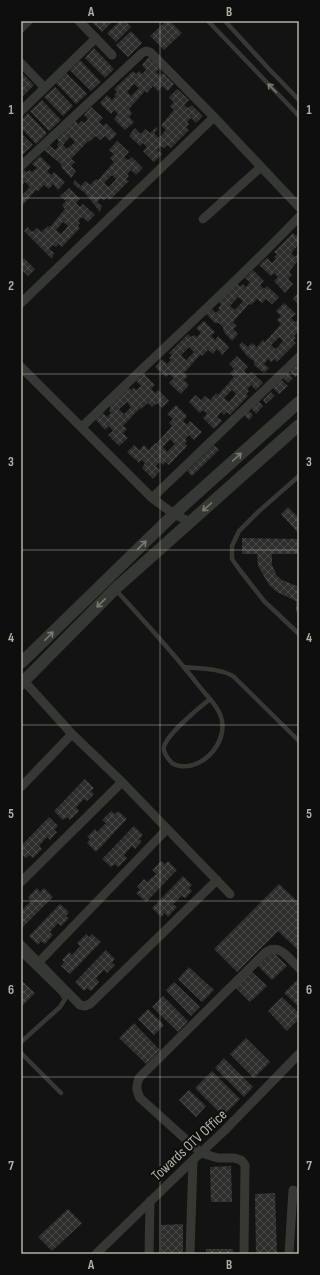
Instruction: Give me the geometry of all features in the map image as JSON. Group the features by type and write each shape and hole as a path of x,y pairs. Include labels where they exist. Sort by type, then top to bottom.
{"street":[{"path":"21,28 28,21"},
{"path":"79,21 112,55"},
{"path":"21,111 96,38"},
{"path":"21,166 142,53 146,51 150,52 214,117 299,207"},
{"path":"21,63 45,88"},
{"path":"21,303 214,117"},
{"path":"203,219 261,167"},
{"path":"82,427 129,380 267,251 299,217"},
{"path":"152,498 299,357"},
{"path":"21,367 152,498 174,514 190,522"},
{"path":"23,676 174,514 299,402"},
{"path":"23,676 115,589 299,425"},
{"path":"23,676 72,734 122,782 230,894"},
{"path":"21,787 72,734"},
{"path":"21,882 122,782"},
{"path":"38,963 167,829"},
{"path":"21,945 80,1005 85,1006 90,1004 217,880"},
{"path":"244,1254 245,1165 241,1160 234,1158 218,1158 201,1153 140,1098 136,1085 139,1078 266,952 271,949 278,949 299,968"},
{"name":"Towards OTV Office","path":"100,1252 150,1201 225,1130 299,1054"},
{"path":"190,1254 193,1160"},
{"path":"289,1254 293,1190"},
{"path":"149,1254 150,1201"}],"lane":[{"path":"208,21 298,114"},
{"path":"225,21 299,100"},
{"path":"299,476 239,531 232,546 232,559 239,570 264,601 299,634"},
{"path":"115,589 184,667 210,699 220,714 222,722 222,735 218,746 207,758 197,764 186,767 173,764 165,754 164,747 168,738 191,714 210,699"},
{"path":"184,667 217,670 226,672 233,676 299,741"},
{"path":"21,954 61,993 65,999 60,1007 21,1042"},
{"path":"21,1053 61,1093"}],"building":[{"path":"91,21 113,21 102,32"},
{"path":"120,21 125,21 131,27 116,42 107,33"},
{"path":"166,21 170,21 182,33 164,50 150,36"},
{"path":"131,31 142,43 128,57 116,45"},
{"path":"94,48 114,69 105,78 85,58"},
{"path":"149,57 160,68 156,72 160,76 163,73 174,84 168,91 162,86 158,91 153,86 147,93 145,91 129,109 132,113 129,117 134,122 125,130 114,119 118,114 114,110 111,114 100,103 107,95 112,100 116,96 114,95 117,92 114,89 133,71 136,74 139,71 142,74 146,70 142,65","holes":["134,84 139,88 131,96 127,92"]},
{"path":"80,60 101,82 91,91 70,70"},
{"path":"21,72 34,85 23,96 21,94"},
{"path":"66,73 87,94 76,104 56,83"},
{"path":"55,87 73,106 63,116 44,97"},
{"path":"177,89 189,100 184,105 188,108 192,105 203,116 196,123 191,118 187,122 189,124 186,127 189,130 171,148 167,145 164,148 161,146 157,150 162,154 154,162 143,151 147,147 143,143 140,146 129,136 135,128 141,134 145,129 150,133 156,127 158,129 154,133 159,138 166,130 161,125 174,110 170,106 174,102 169,97"},
{"path":"42,100 61,120 49,131 30,111"},
{"path":"91,107 103,118 99,122 103,126 106,123 117,134 110,141 105,136 100,140 96,136 89,142 88,141 71,159 75,162 71,166 76,171 71,178 62,168 61,164 44,150 49,145 55,150 59,146 57,145 59,142 57,139 75,120 78,124 81,121 84,123 88,119 84,115","holes":["70,137 75,142 67,149 63,145"]},
{"path":"28,113 47,133 36,144 21,128 21,120"},
{"path":"21,133 33,145 21,156"},
{"path":"117,141 129,152 124,157 128,160 132,157 143,168 136,175 131,170 127,174 129,176 126,179 129,181 110,200 107,197 104,200 101,198 97,202 102,206 100,212 85,193 73,184 75,180 81,186 85,181 90,185 96,179 98,180 114,162 110,158 114,154 109,150","holes":["112,175 116,179 109,187 104,183"]},
{"path":"40,156 51,167 47,171 51,175 54,172 65,182 58,190 53,184 49,189 44,185 38,191 36,190 21,207 21,194 22,195 30,187 25,182 21,186 21,172 23,169 27,172 30,170 32,172 37,168 32,164"},
{"path":"69,188 80,199 76,203 80,207 83,204 95,215 88,222 82,217 78,221 80,223 78,226 80,228 62,247 59,244 56,247 53,245 49,249 54,253 52,259 24,231 27,227 32,232 37,228 41,232 48,226 50,227 65,209 62,205 66,201 60,196","holes":["63,222 68,226 61,234 56,230"]},
{"path":"293,233 296,236 299,233 299,244 291,253 295,257 299,253 299,259 289,272 292,275 288,279 293,284 285,293 274,281 278,277 274,273 271,276 259,265 267,258 272,263 276,259 274,257 277,254 274,252"},
{"path":"24,258 35,269 28,276 23,271 21,273 21,261"},
{"path":"253,270 264,281 260,285 264,289 267,286 279,297 272,304 266,299 262,303 257,299 251,305 249,304 233,322 237,326 233,329 238,334 232,341 224,332 223,327 219,323 215,323 206,314 211,308 216,313 220,309 218,308 221,305 219,302 237,283 240,287 243,284 246,287 250,282 245,278","holes":["238,297 243,301 235,310 230,306"]},
{"path":"299,292 299,305 293,299"},
{"path":"284,303 296,314 291,318 295,322 299,319 299,333 298,332 294,336 296,338 293,341 296,343 277,362 274,359 271,362 268,359 264,364 269,368 264,373 254,365 254,361 247,356 239,346 242,342 248,347 252,343 257,347 263,340 265,342 281,324 277,320 281,316 276,311","holes":["279,337 283,341 276,349 271,345"]},
{"path":"204,321 215,332 211,336 215,340 218,336 229,347 222,355 217,349 213,354 208,350 202,356 200,355 184,373 188,376 184,380 189,385 181,394 169,383 174,378 169,374 166,377 155,367 162,359 167,364 171,360 169,358 172,355 169,353 188,334 191,337 194,335 197,337 201,333 196,328","holes":["189,347 194,352 186,360 181,355"]},
{"path":"237,356 248,367 244,371 248,375 252,372 263,383 256,390 251,385 247,389 249,391 246,394 248,396 230,415 227,412 224,415 221,412 217,417 222,421 214,429 203,418 207,414 203,410 200,413 189,402 195,395 201,400 205,396 210,400 216,393 218,395 234,377 230,373 234,369 229,364","holes":["232,390 236,394 229,402 224,398"]},
{"path":"299,360 299,373 295,377 289,370"},
{"path":"287,372 293,378 288,383 282,377"},
{"path":"144,374 155,385 151,389 155,393 158,390 169,401 162,408 157,403 152,407 148,403 141,409 140,408 123,426 127,429 123,433 128,438 119,446 108,435 113,431 109,426 105,430 94,418 101,411 107,417 111,413 109,411 111,408 109,405 128,387 131,390 134,387 136,390 141,386 136,381","holes":["127,402 131,407 124,414 119,409"]},
{"path":"279,377 288,386 279,394 271,386"},
{"path":"271,392 275,396 266,404 263,400"},
{"path":"257,400 263,406 256,414 250,407"},
{"path":"176,405 187,416 183,421 187,425 190,421 202,432 194,440 189,435 185,439 187,441 185,443 187,446 169,465 166,462 163,465 160,462 156,466 160,471 153,479 142,468 145,463 141,460 139,463 127,452 134,445 139,450 144,445 149,450 155,443 156,444 172,426 169,423 173,419 167,414","holes":["170,439 175,444 167,452 163,447"]},
{"path":"248,410 253,415 249,420 244,415"},
{"path":"214,445 219,450 192,476 187,471"},
{"path":"288,507 299,518 299,534 281,514"},
{"path":"242,538 299,539 299,612 296,612 296,601 277,592 269,585 258,566 257,554 242,554","holes":["272,554 298,554 297,586 282,580 277,576 272,565"]},
{"path":"85,779 94,788 91,791 94,794 87,801 84,799 76,807 79,811 70,820 67,817 63,820 54,811"},
{"path":"111,811 115,814 118,811 127,819 96,852 87,843 90,839 87,837 95,829 97,832 106,823 102,820"},
{"path":"49,817 58,826 54,830 57,832 50,840 47,837 39,846 42,849 33,858 30,855 26,858 21,853 21,846"},
{"path":"134,826 143,835 139,839 142,841 135,849 132,846 124,855 127,858 118,867 115,864 111,867 102,859"},
{"path":"161,861 165,864 168,861 177,870 146,902 136,893 140,890 137,887 144,879 147,882 156,874 152,870"},
{"path":"183,876 192,885 189,888 192,891 185,898 182,896 173,904 177,907 168,917 165,913 161,917 152,908"},
{"path":"279,884 299,903 299,951 278,931 237,972 214,949"},
{"path":"37,888 40,892 44,888 53,897 21,929 21,907 23,909 31,901 28,897"},
{"path":"60,904 69,912 66,916 69,918 61,926 58,923 50,932 53,935 45,944 41,941 38,945 29,936"},
{"path":"86,934 89,937 92,934 101,942 70,974 61,966 64,962 62,960 69,952 72,955 80,946 77,943"},
{"path":"106,950 115,959 112,962 115,965 107,973 104,970 96,978 99,982 91,991 87,988 84,991 75,982"},
{"path":"273,952 287,966 272,980 258,966"},
{"path":"189,967 214,990 202,1002 178,979"},
{"path":"251,971 267,986 250,1002 235,987"},
{"path":"298,979 299,980 299,1007 284,993"},
{"path":"21,980 35,993 21,1007"},
{"path":"174,982 200,1007 191,1016 166,990"},
{"path":"163,996 188,1021 178,1032 152,1007"},
{"path":"282,997 299,1013 299,1019 287,1031 268,1011"},
{"path":"148,1009 164,1025 154,1035 138,1019"},
{"path":"134,1023 160,1050 146,1064 119,1038"},
{"path":"246,1038 270,1062 254,1078 230,1054"},
{"path":"224,1058 253,1087 244,1097 215,1068"},
{"path":"212,1071 240,1099 223,1116 195,1088"},
{"path":"189,1090 206,1106 196,1117 179,1100"},
{"path":"231,1166 232,1202 211,1202 210,1167"},
{"path":"275,1193 277,1254 256,1254 255,1194"},
{"path":"68,1209 82,1223 52,1251 38,1237"},
{"path":"183,1224 183,1254 161,1254 161,1225"},
{"path":"206,1249 233,1249 233,1254 206,1254"}]}
